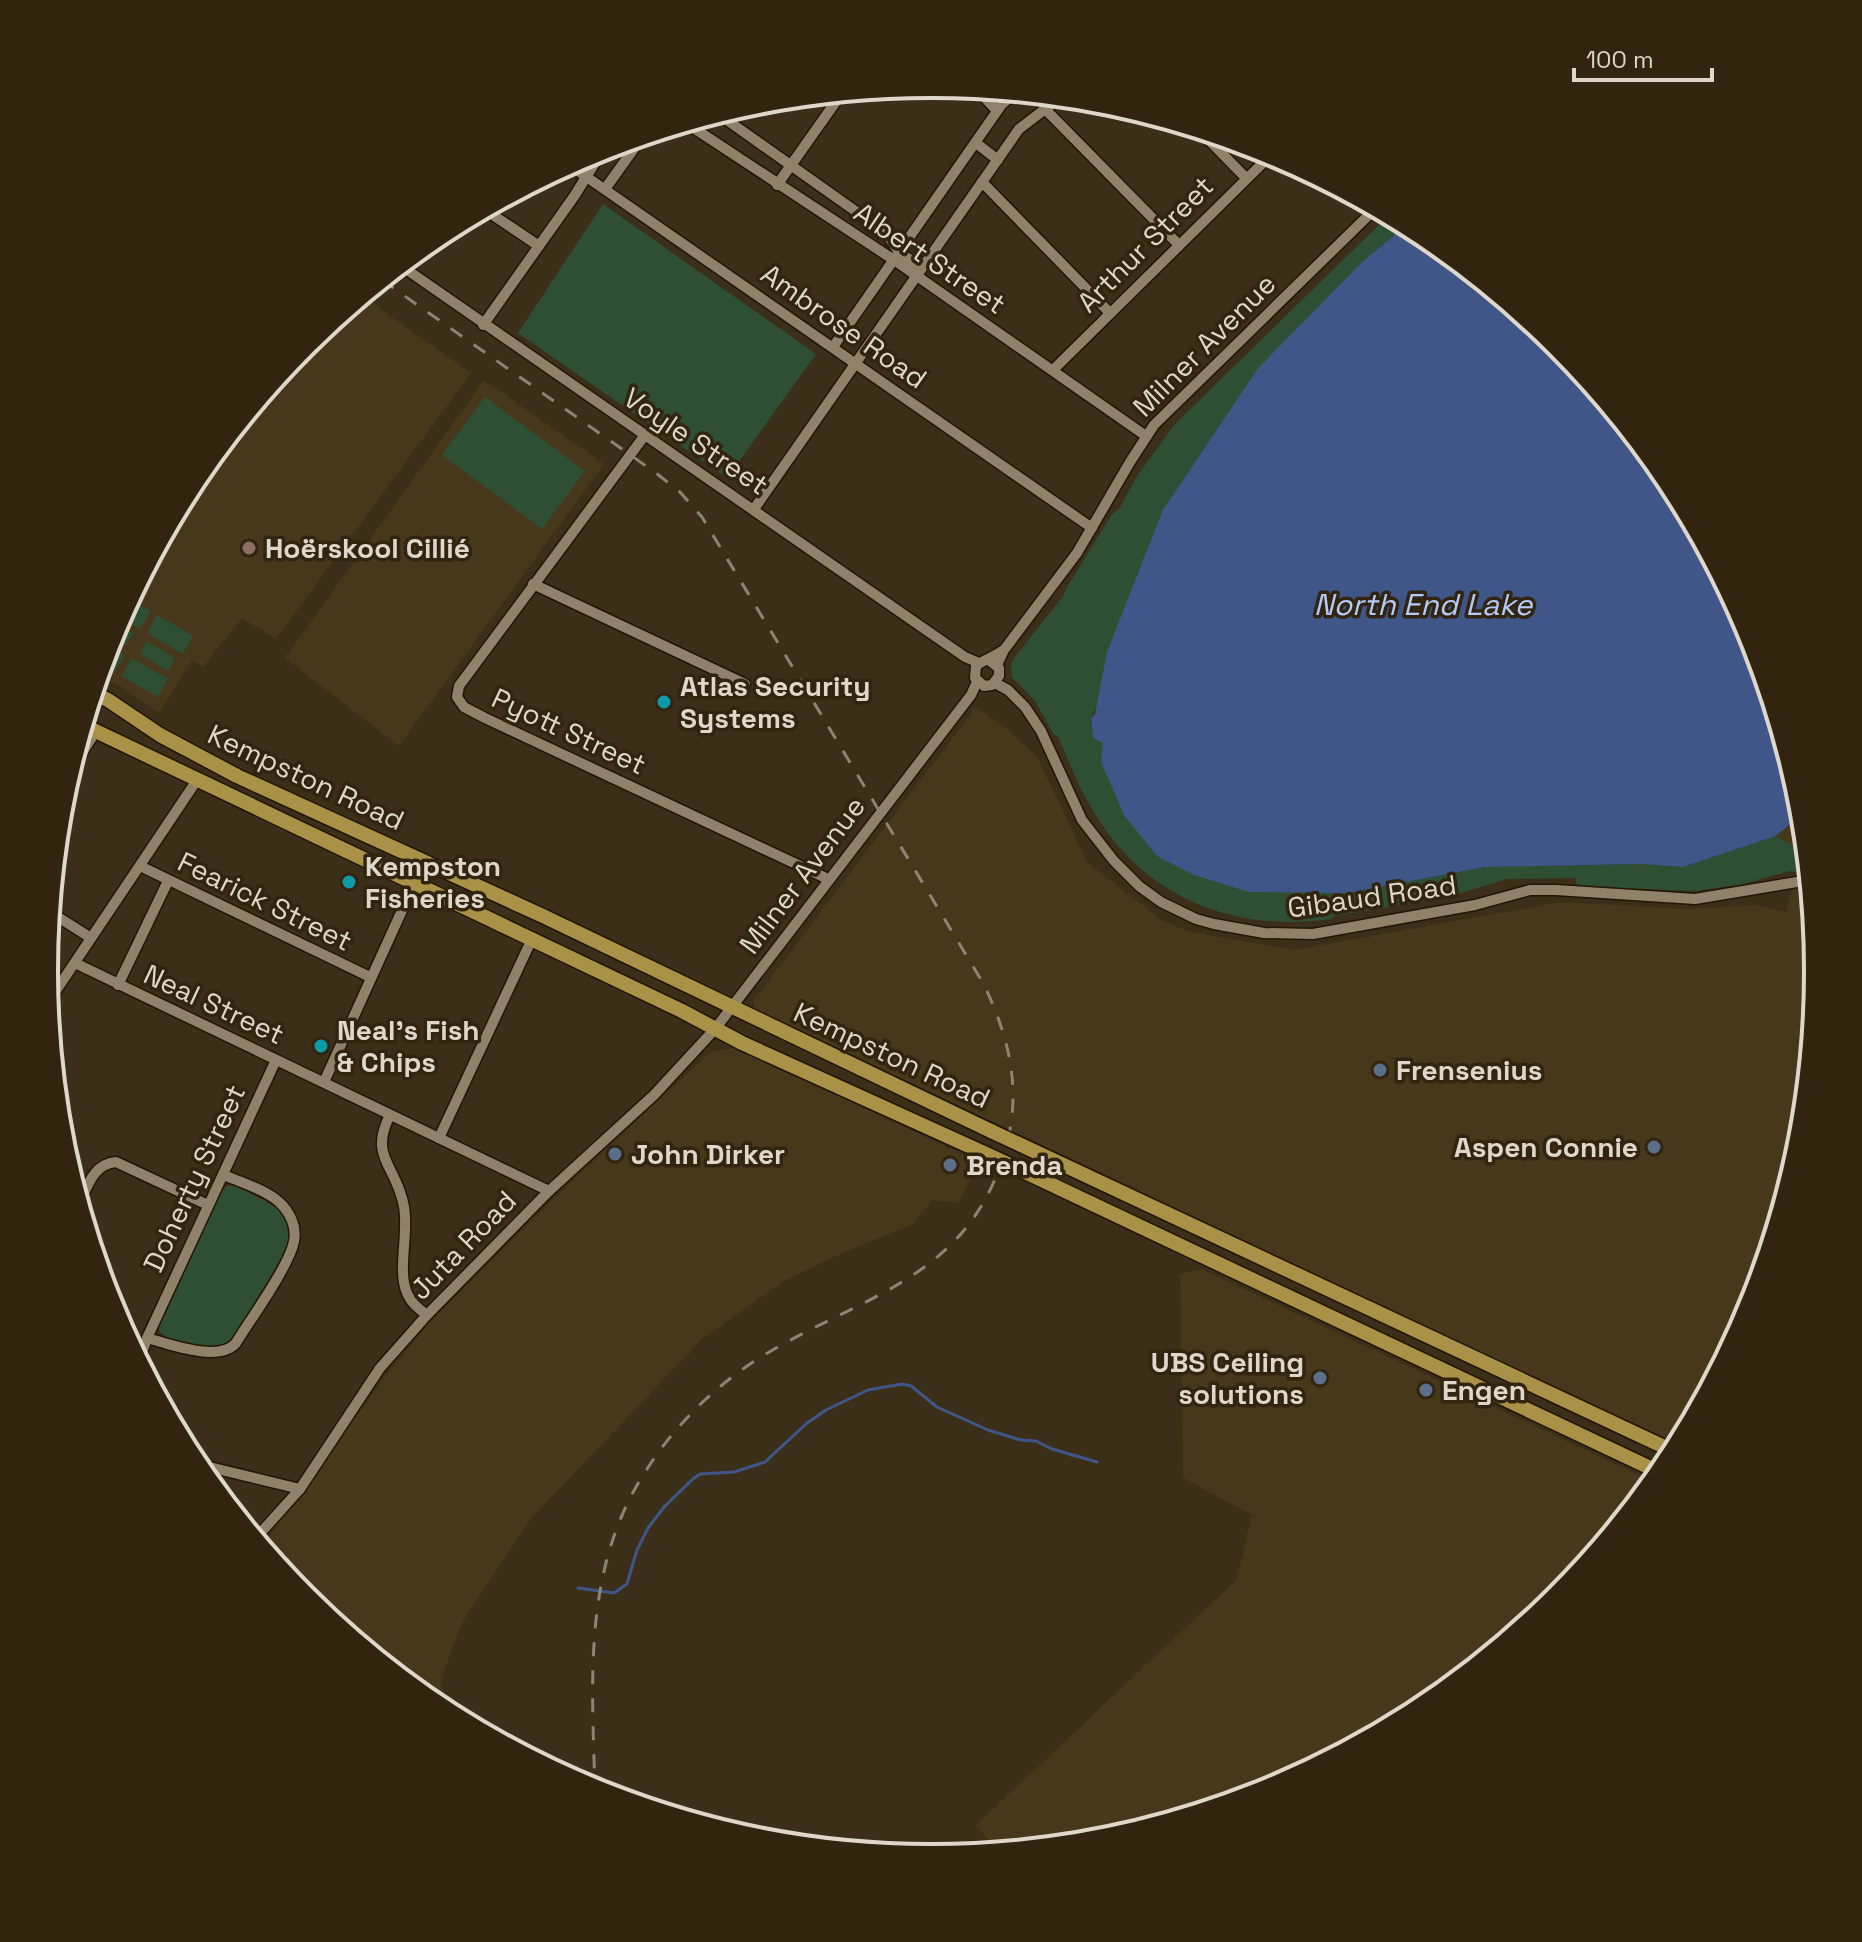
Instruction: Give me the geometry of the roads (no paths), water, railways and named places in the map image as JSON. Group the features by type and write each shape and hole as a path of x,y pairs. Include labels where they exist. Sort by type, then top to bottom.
{"main road":[{"name":"Kempston Road","path":"102,697 160,735 224,770 535,913 1663,1446"},
{"name":"Kempston Road","path":"93,729 715,1029 1649,1467"}],"street":[{"path":"987,100 997,111"},
{"path":"833,347 997,111 1007,102"},
{"path":"777,185 835,103"},
{"path":"754,509 1019,129 1048,106"},
{"path":"1044,108 1178,244"},
{"name":"Albert Street","path":"730,122 885,232 897,256"},
{"name":"Albert Street","path":"697,130 777,185 897,256 1146,436"},
{"path":"976,143 998,160"},
{"path":"1213,144 1246,178"},
{"path":"605,189 633,151"},
{"name":"Arthur Street","path":"1053,370 1262,163"},
{"path":"483,325 592,166"},
{"name":"Ambrose Road","path":"579,172 1092,528"},
{"path":"982,182 1109,312"},
{"name":"Milner Avenue","path":"731,1008 1067,567 1146,436 1369,215"},
{"path":"494,216 539,246"},
{"name":"Voyle Street","path":"409,272 987,673"},
{"name":"Pyott Street","path":"645,435 459,686 457,697 464,707 828,879"},
{"path":"533,584 745,684"},
{"name":"Gibaud Road","path":"987,673 1020,701 1041,731 1082,820 1114,861 1139,886 1161,902 1214,924 1264,933 1313,934 1472,906 1530,890 1695,899 1799,882"},
{"path":"59,987 197,780"},
{"name":"Fearick Street","path":"140,866 370,977"},
{"path":"118,985 168,881"},
{"path":"324,1082 414,884"},
{"path":"60,918 91,938"},
{"path":"439,1138 531,941"},
{"name":"Neal Street","path":"75,963 549,1191"},
{"name":"Juta Road","path":"262,1531 300,1489 380,1368 427,1315 549,1191 654,1095 731,1008"},
{"name":"Doherty Street","path":"144,1348 276,1060"},
{"path":"390,1115 380,1143 395,1175 405,1208 404,1282 409,1297 427,1315"},
{"path":"86,1189 102,1165 116,1162 208,1205"},
{"path":"147,1338 213,1353 229,1350 291,1253 295,1232 282,1205 224,1175"},
{"path":"214,1468 300,1489"}],"water":[{"name":"North End Lake","path":"1397,233 1416,245 1507,315 1587,395 1624,440 1687,534 1738,637 1758,690 1787,801 1791,824 1776,836 1683,867 1641,864 1485,867 1349,893 1249,892 1194,875 1157,856 1124,815 1101,762 1103,743 1093,738 1091,718 1095,714 1107,652 1163,510 1259,367 1363,261"}],"waterway":[{"path":"578,1588 614,1593 627,1584 637,1550 648,1528 665,1506 700,1474 734,1472 765,1462 807,1423 868,1390 902,1384 911,1386 937,1407 988,1430 1036,1441 1097,1462"}],"railway":[{"path":"390,286 656,473 680,492 702,517 983,983 1006,1043 1013,1084 1011,1125 1006,1147 989,1193 965,1229 937,1257 905,1280 792,1339 737,1373 681,1424 647,1469 626,1506 611,1545 601,1585 593,1666 595,1777"}],"place":[{"name":"Hoërskool Cillié","path":"249,548"},
{"name":"Atlas Security Systems","path":"664,702"},
{"name":"Kempston Fisheries","path":"349,882"},
{"name":"Neal's Fish & Chips","path":"321,1046"},
{"name":"Frensenius","path":"1380,1070"},
{"name":"Aspen Connie","path":"1654,1147"},
{"name":"John Dirker","path":"615,1154"},
{"name":"Brenda","path":"950,1165"},
{"name":"UBS Ceiling solutions","path":"1320,1378"},
{"name":"Engen","path":"1426,1390"}]}
